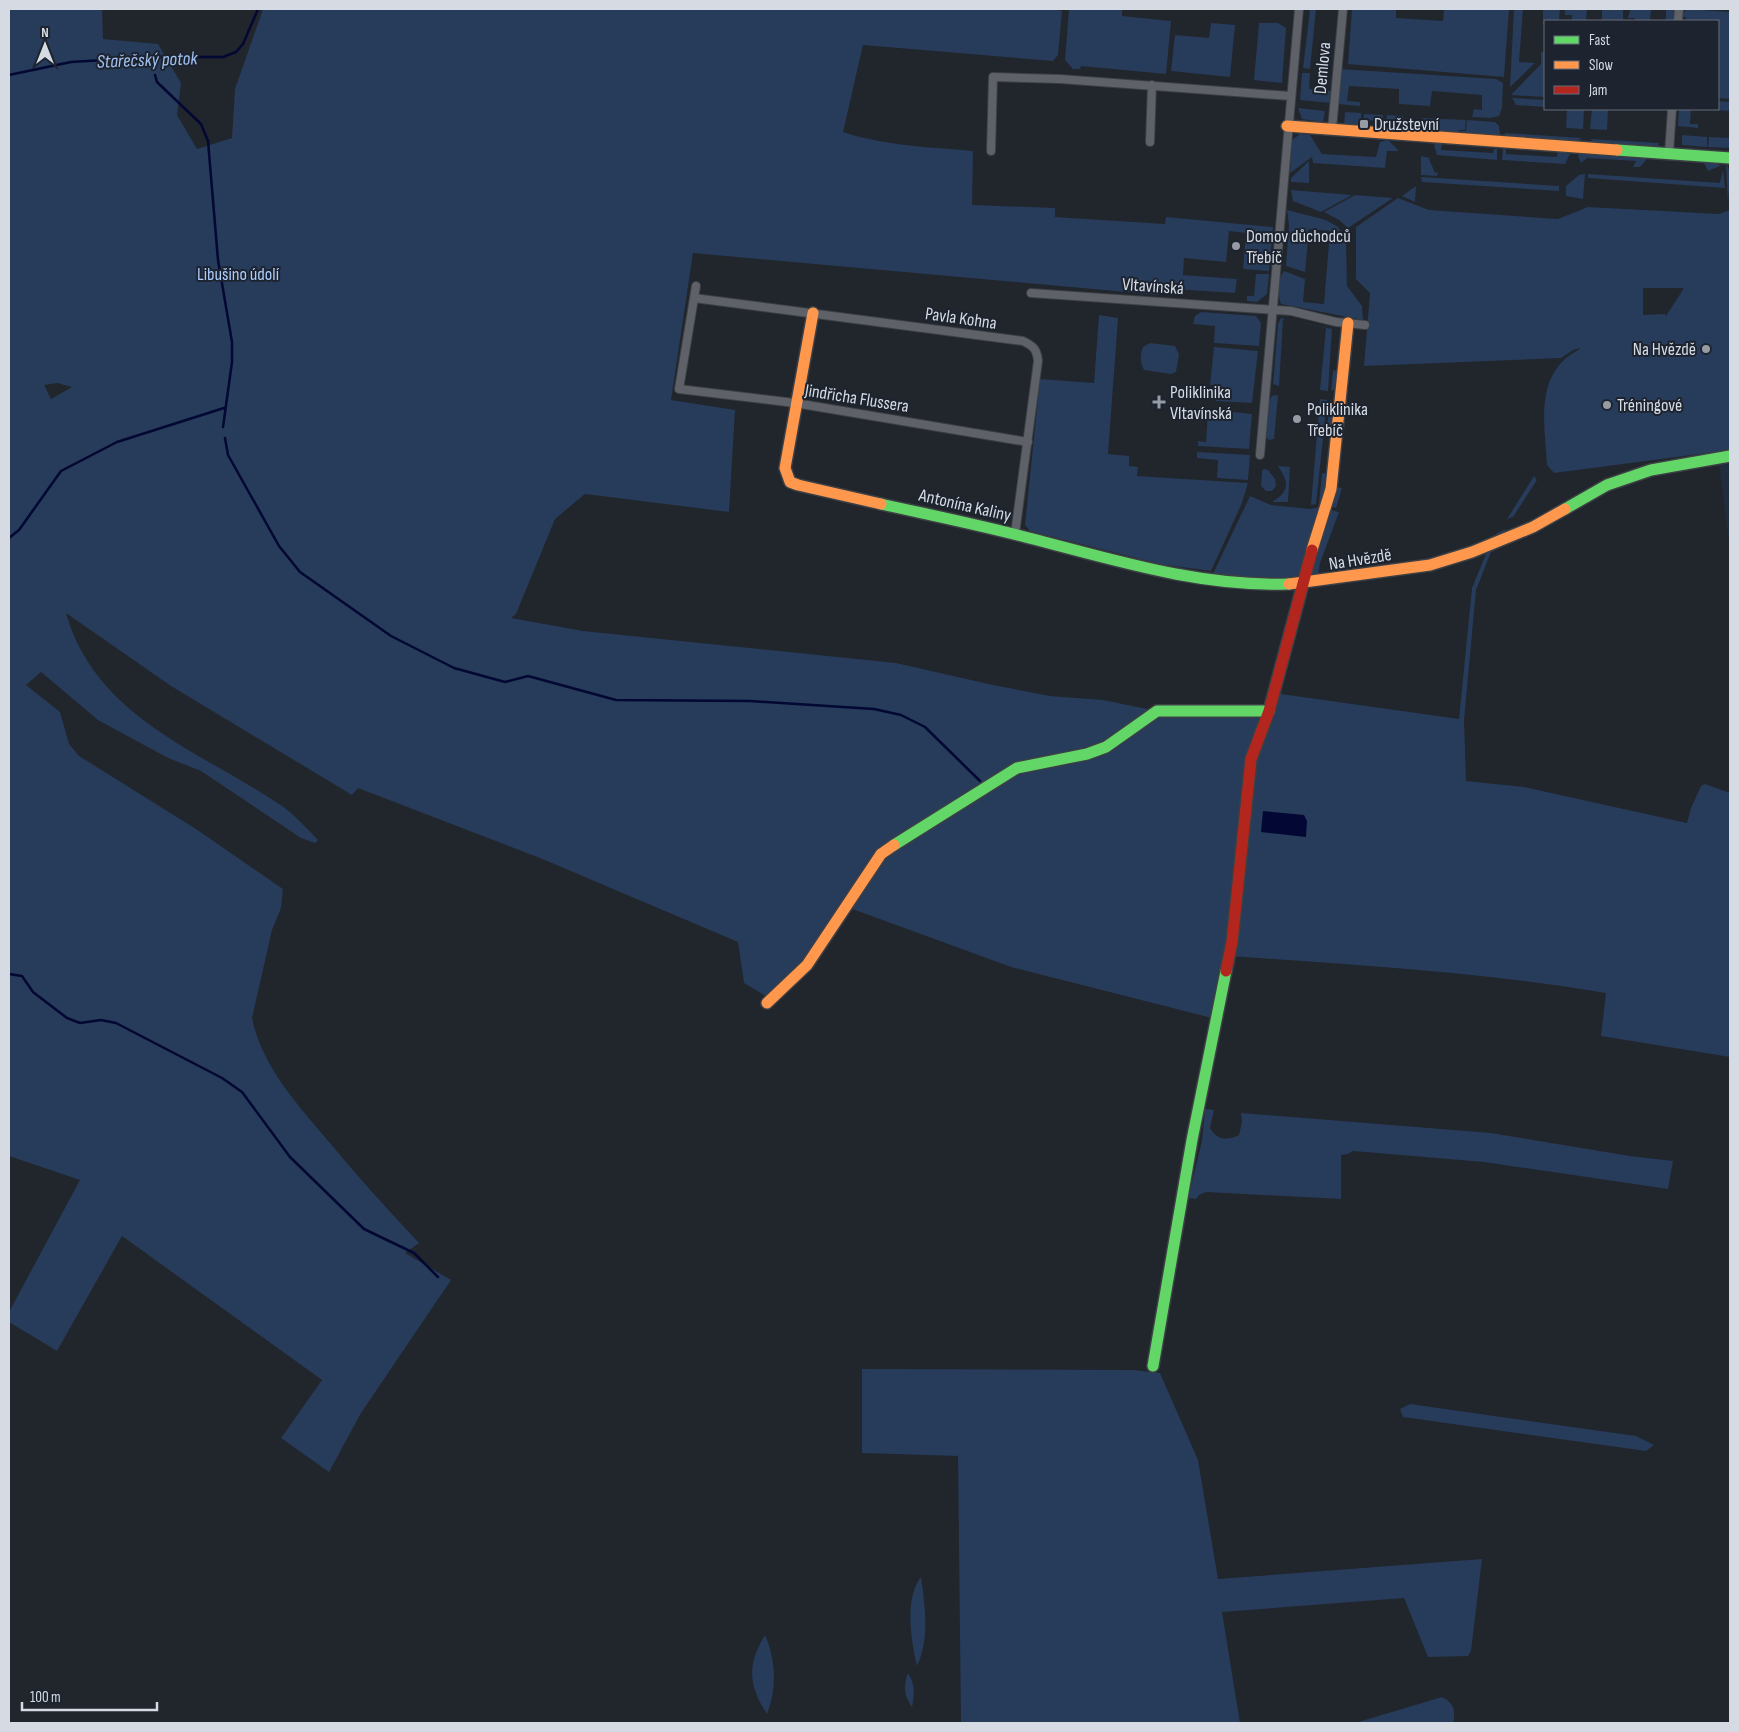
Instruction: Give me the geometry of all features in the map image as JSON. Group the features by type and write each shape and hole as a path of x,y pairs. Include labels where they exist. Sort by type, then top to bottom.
{"street":[{"path":"1260,455 1287,126 1299,9"},
{"name":"Demlova","path":"1332,129 1343,9"},
{"path":"991,151 993,77 1290,96"},
{"path":"1150,142 1152,86"},
{"path":"1669,153 1672,110"},
{"path":"1287,126 1730,158"},
{"path":"676,398 696,286"},
{"name":"Vltavínská","path":"1031,293 1291,311 1348,324 1365,325"},
{"name":"Pavla Kohna","path":"694,298 1023,341 1032,346 1037,352 1038,360 1015,534"},
{"name":"Antonína Kaliny","path":"813,313 784,468 790,482 1015,534 1152,570 1208,581 1263,585 1303,584"},
{"path":"1153,1366 1192,1140 1232,942 1251,759 1269,711 1334,473 1348,324"},
{"name":"Jindřicha Flussera","path":"679,389 795,403 1028,442"},
{"name":"Na Hvězdě","path":"1303,584 1378,574 1447,560 1533,527 1607,485 1651,470 1730,456"},
{"path":"767,1003 807,965 881,854 918,828 1018,768 1039,762 1087,754 1106,747 1157,711 1269,711"}],"shaded area":[{"path":"1730,463 1730,551 1719,464"},
{"path":"1263,811 1304,815 1307,821 1306,837 1261,832"}],"green space":[{"name":"Libušino údolí","path":"9,9 102,9 103,39 158,44 181,83 177,115 197,149 232,138 235,89 263,9 1053,9 1062,11 1058,55 1053,61 863,45 843,132 891,143 973,151 972,205 1055,208 1055,217 1165,224 1166,217 1273,227 1269,271 1243,269 1246,233 1229,231 1226,262 1184,258 1183,275 1237,279 1235,293 1159,288 1159,295 693,253 671,400 735,410 729,512 585,494 555,519 516,614 511,618 583,631 896,663 1050,696 1103,700 1157,711 1268,711 1274,693 1459,719 1472,588 1488,549 1497,533 1506,529 1493,547 1476,590 1464,720 1466,781 1524,787 1687,823 1691,808 1701,786 1705,784 1730,793 1730,1057 1601,1036 1606,993 1465,974 1371,966 1230,956 1212,1018 1011,967 847,907 807,965 769,998 744,983 738,942 540,858 358,788 352,795 171,686 66,613 81,649 101,680 126,706 186,748 282,806 318,840 315,843 301,838 201,771 168,758 98,720 41,672 26,685 60,712 69,744 79,756 196,829 283,889 281,908 272,930 252,1018 264,1053 283,1085 306,1115 363,1182 419,1243 405,1253 451,1280 361,1413 329,1472 281,1438 322,1380 122,1236 57,1351 9,1322 9,1312 80,1180 9,1156","holes":["57,383 72,387 51,399 44,385"]},
{"path":"1069,9 1122,9 1122,16 1171,21 1166,74 1081,66 1080,69 1073,69 1065,60"},
{"path":"1310,9 1316,9 1310,69 1303,68"},
{"path":"1352,9 1396,9 1396,18 1443,21 1444,9 1509,9 1504,77 1348,64"},
{"path":"1514,9 1523,9 1519,62 1535,63 1510,87"},
{"path":"1543,9 1560,9 1559,20 1544,20 1543,24"},
{"path":"1565,9 1587,9 1586,20 1572,20 1572,15 1565,15"},
{"path":"1602,9 1623,9 1623,20 1602,20"},
{"path":"1666,9 1675,9 1674,20 1666,20"},
{"path":"1687,9 1730,12 1730,99 1719,98 1719,20 1687,20 1682,14"},
{"path":"1630,10 1651,10 1650,20 1628,18"},
{"path":"1211,23 1235,25 1230,77 1171,71 1175,35 1209,38"},
{"path":"1259,23 1278,23 1286,28 1282,83 1254,80"},
{"path":"1541,52 1544,52 1544,97 1511,95 1541,64"},
{"path":"1340,69 1496,79 1503,83 1502,108 1499,116 1490,118 1472,117 1474,109 1482,110 1482,95 1432,91 1430,106 1399,104 1399,89 1349,86 1347,101 1360,102 1360,106 1337,104"},
{"path":"1302,73 1310,73 1309,89 1332,91 1331,103 1300,100"},
{"path":"1512,98 1544,100 1544,107 1516,105"},
{"path":"1719,101 1730,102 1730,111 1713,110 1719,110"},
{"path":"1298,108 1325,111 1323,122 1302,119"},
{"path":"1567,110 1584,110 1583,129 1566,128"},
{"path":"1592,110 1608,110 1607,130 1590,129"},
{"path":"1679,110 1691,110 1690,124 1698,124 1698,128 1678,126"},
{"path":"1345,112 1361,113 1361,124 1344,125"},
{"path":"1364,114 1383,115 1382,121 1363,120"},
{"path":"1387,115 1403,116 1402,127 1409,128 1408,130 1386,125"},
{"path":"1422,118 1466,120 1465,130 1459,130 1459,135 1418,131 1416,128 1421,128"},
{"path":"1467,120 1495,122 1499,126 1500,134 1497,137 1462,135 1462,131 1466,131"},
{"path":"1505,133 1582,138 1577,141 1504,137"},
{"path":"1300,134 1310,135 1322,154 1376,157 1380,142 1388,140 1399,151 1387,151 1385,168 1313,163 1312,157 1290,173 1292,140"},
{"path":"1682,135 1707,137 1707,147 1682,145"},
{"path":"1709,137 1730,138 1730,148 1708,147"},
{"path":"1590,139 1659,143 1658,147 1595,143"},
{"path":"1438,142 1442,143 1441,150 1493,153 1494,149 1497,149 1497,160 1437,155 1434,145"},
{"path":"1503,149 1506,149 1506,154 1557,157 1558,151 1570,154 1565,164 1502,160"},
{"path":"1580,152 1717,161 1720,166 1708,171 1704,163 1647,159 1640,167 1633,167 1636,161 1587,158 1581,163 1578,156"},
{"path":"1421,156 1430,158 1435,173 1438,172 1437,176 1421,175"},
{"path":"1309,161 1309,183 1291,182 1291,178"},
{"path":"1726,163 1730,172 1728,204"},
{"path":"1723,170 1725,188 1588,178 1588,174 1720,183"},
{"path":"1585,174 1583,199 1566,196 1566,186 1579,175"},
{"path":"1421,177 1559,186 1559,191 1422,182"},
{"path":"1416,186 1415,202 1402,196"},
{"path":"1291,190 1352,195 1321,212 1293,201"},
{"path":"1355,195 1393,198 1348,228 1339,220 1324,212"},
{"path":"1398,198 1429,210 1558,219 1588,207 1719,214 1730,210 1730,450 1554,473 1547,465 1544,423 1546,395 1556,370 1567,358 1581,348 1573,350 1561,358 1364,366 1370,293 1356,279 1356,227","holes":["1643,288 1684,288 1666,316 1665,314 1643,315"]},
{"path":"1287,210 1326,220 1338,227 1346,239 1347,286 1362,306 1363,320 1281,304 1278,287 1284,271 1305,279 1303,302 1324,304 1330,231 1309,229 1305,272 1286,266 1289,225"},
{"path":"1256,274 1269,274 1267,294 1257,302 1247,301 1247,296 1254,296"},
{"path":"1201,312 1256,316 1261,323 1259,346 1214,343 1215,326 1193,324 1195,316"},
{"path":"1099,315 1118,318 1108,454 1129,456 1129,466 1138,467 1137,476 1248,483 1242,503 1211,571 1160,564 1030,531 1025,525 1040,379 1094,383"},
{"path":"1281,318 1332,329 1328,391 1320,390 1326,328 1285,319 1283,320 1279,386 1273,384 1278,324"},
{"path":"1150,343 1175,346 1179,354 1176,372 1171,374 1144,370 1141,362 1141,353 1143,347"},
{"path":"1214,347 1258,351 1252,403 1216,401 1217,385 1210,385"},
{"path":"1333,370 1339,371 1336,389 1331,391"},
{"path":"1272,396 1278,396 1274,439 1269,440 1266,437 1269,401"},
{"path":"1320,399 1327,400 1316,504 1311,505"},
{"path":"1330,400 1334,402 1333,428 1327,429"},
{"path":"1215,410 1252,414 1249,449 1198,446 1198,441 1206,442 1208,413 1214,413"},
{"path":"1197,452 1250,455 1248,480 1217,478 1218,460 1197,458"},
{"path":"1278,466 1290,467 1288,502 1272,502 1282,494 1286,486"},
{"path":"1264,469 1268,470 1275,479 1276,486 1272,491 1266,491 1261,486 1262,471"},
{"path":"1322,473 1328,474 1321,504 1319,503"},
{"path":"1534,476 1537,480 1513,517 1507,519"},
{"path":"1336,487 1342,488 1336,508 1331,506"},
{"path":"1250,496 1271,505 1310,509 1320,507 1298,578 1259,579 1212,576"},
{"path":"1330,510 1339,512 1316,578 1312,574 1312,568"},
{"path":"1205,1109 1214,1110 1210,1128 1216,1135 1226,1139 1239,1135 1242,1122 1241,1113 1491,1133 1630,1156 1673,1161 1668,1189 1484,1162 1353,1151 1341,1155 1341,1199 1206,1192 1199,1195 1196,1199 1188,1198 1202,1141"},
{"path":"862,1369 1133,1370 1160,1373 1198,1460 1218,1579 1482,1559 1471,1651 1468,1656 1428,1657 1404,1598 1222,1612 1240,1723 961,1723 958,1456 862,1453"},
{"path":"1410,1404 1636,1436 1654,1445 1646,1451 1403,1417 1400,1409"},
{"path":"921,1577 925,1611 925,1633 924,1644 917,1666 910,1620 912,1597"},
{"path":"765,1635 769,1645 774,1675 774,1685 767,1714 756,1694 752,1674 755,1656"},
{"path":"908,1673 914,1689 912,1707 905,1691"},
{"path":"1442,1697 1452,1705 1453,1723 1355,1723"}],"waterway":[{"name":"Stařečský potok","path":"9,75 71,62 155,57 223,57 236,52 243,44 258,9"},
{"path":"155,75 157,82 201,124 208,141 218,260 232,342 232,362 223,427"},
{"path":"9,538 19,530 61,471 117,442 224,408"},
{"path":"225,438 228,455 279,546 300,572 391,636 454,668 505,682 528,676 616,700 750,701 874,709 901,715 925,727 980,781"},
{"path":"9,974 22,976 33,992 67,1018 80,1023 101,1020 116,1023 222,1078 242,1092 290,1157 364,1229 414,1253 438,1277"}],"traffic: fast":[{"path":"1617,150 1730,158"},
{"path":"1565,509 1607,485 1651,470 1730,456"},
{"path":"881,504 1190,577 1256,584 1289,584"},
{"path":"894,845 1017,768 1087,754 1106,747 1157,711 1269,711"},
{"path":"1153,1366 1192,1140 1226,971"}],"traffic: slow":[{"path":"1287,126 1617,150"},
{"path":"813,313 785,468 790,482 881,504"},
{"path":"1312,550 1331,489 1348,323"},
{"path":"1289,584 1430,565 1472,552 1533,527 1565,509"},
{"path":"767,1003 807,965 881,854 894,845"}],"traffic: jam":[{"path":"1226,971 1232,942 1251,759 1269,711 1312,550"}],"place":[{"name":"Družstevní","path":"1364,124"},
{"name":"Domov důchodců Třebíč","path":"1236,246"},
{"name":"Na Hvězdě","path":"1706,349"},
{"name":"Poliklinika Vltavínská","path":"1159,402"},
{"name":"Tréningové","path":"1607,405"},
{"name":"Poliklinika Třebíč","path":"1297,419"}]}
